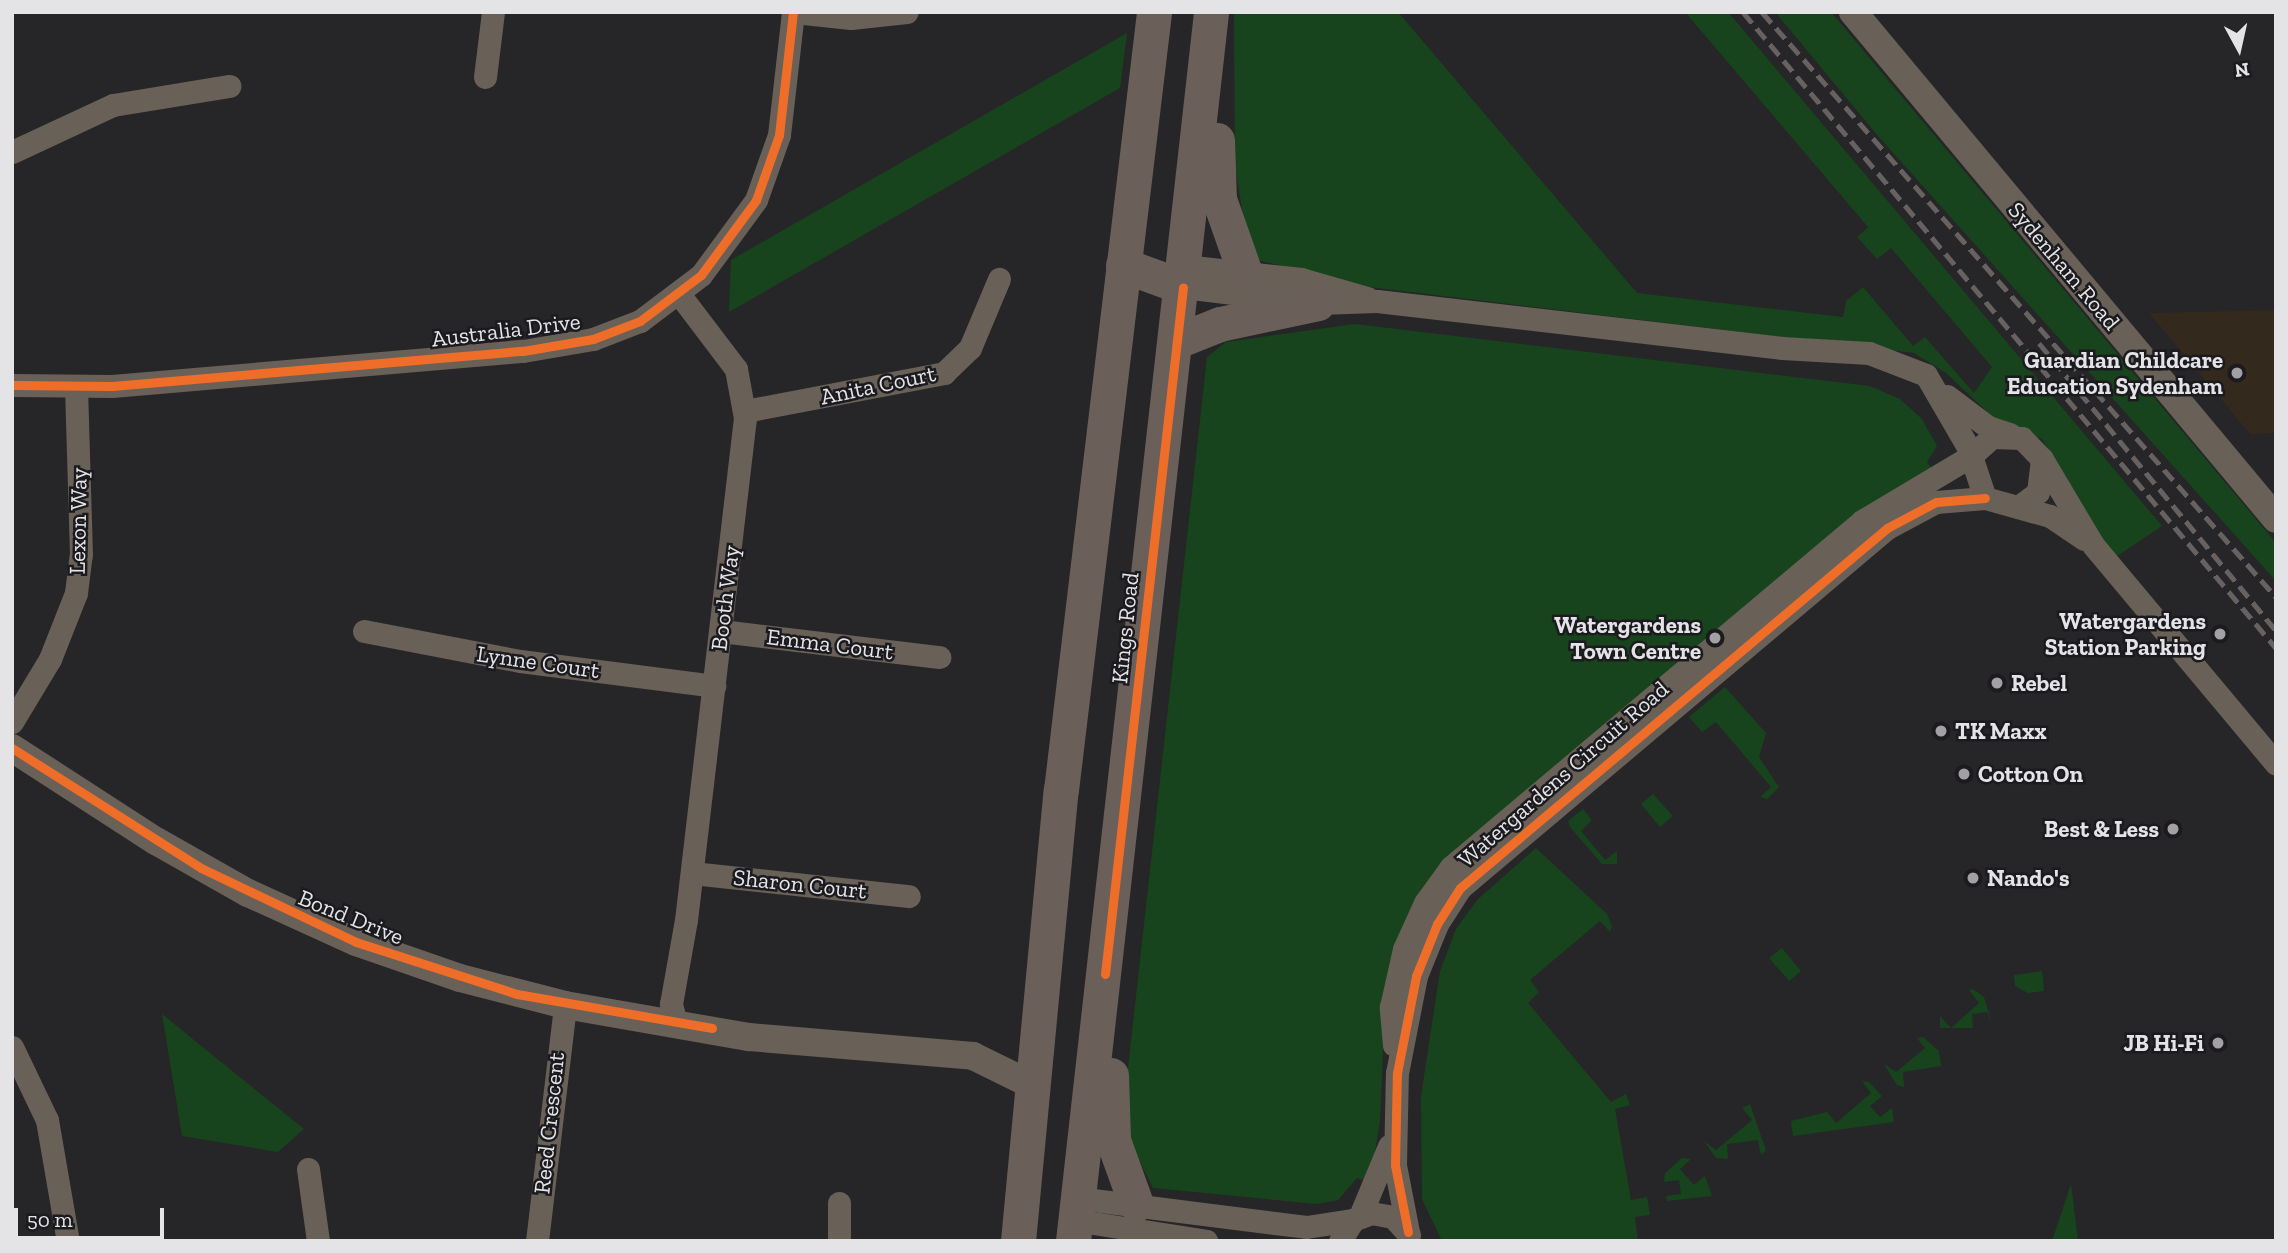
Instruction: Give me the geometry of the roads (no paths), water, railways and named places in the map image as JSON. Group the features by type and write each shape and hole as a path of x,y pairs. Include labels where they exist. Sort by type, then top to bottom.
{"main road":[{"name":"Kings Road","path":"1018,1241 1037,1039 1123,265 1154,12"},
{"name":"Kings Road","path":"1074,1220 1105,974 1177,341 1210,17"},
{"path":"1210,17 1219,199 1244,270"},
{"path":"1123,265 1184,276"},
{"path":"1177,341 1220,324 1318,303"},
{"path":"1105,974 1113,1140 1136,1204"},
{"path":"1023,1198 1074,1220"}],"street":[{"path":"485,77 494,12"},
{"path":"794,12 851,18 907,12"},
{"name":"Australia Drive","path":"12,385 76,388 544,349 617,330 679,295 734,237 764,182 779,135 794,12"},
{"name":"Sydenham Road","path":"1853,12 2276,519"},
{"path":"12,152 113,105 229,86"},
{"path":"1184,276 1244,270 1331,285 1377,301"},
{"path":"1184,276 1318,303 1377,301 1782,348 1869,353 1910,365 1988,427 2030,443 2093,545 2276,764"},
{"name":"Anita Court","path":"745,411 944,373 970,348 999,279"},
{"name":"Booth Way","path":"676,1023 684,1006 686,920 745,411 741,381 728,354 679,295"},
{"path":"1934,386 1971,455 1985,498 2021,505 2061,522 2093,545"},
{"name":"Lexon Way","path":"12,722 50,659 76,593 81,542 76,388"},
{"path":"1971,455 1992,437 2012,435"},
{"name":"Watergardens Circuit Road","path":"1409,1237 1393,1133 1397,1073 1395,980 1419,915 1451,867 1862,521 1971,455"},
{"path":"2021,505 2038,492 2042,459"},
{"name":"Watergardens Circuit Road","path":"1397,1073 1425,950 1447,906 1477,871 1887,528 1936,502 1985,498"},
{"name":"Lynne Court","path":"364,631 520,661 714,686"},
{"name":"Emma Court","path":"720,631 939,657"},
{"name":"Bond Drive","path":"12,748 201,868 298,917 460,978 565,1005 789,1043 860,1043 973,1056"},
{"name":"Sharon Court","path":"692,873 909,896"},
{"name":"Reed Crescent","path":"537,1241 565,1005"},
{"path":"973,1056 1037,1039"},
{"path":"12,1047 47,1120 68,1241"},
{"path":"973,1056 1034,1086"},
{"name":"Watergardens Circuit Road","path":"1340,1241 1375,1191 1393,1133"},
{"path":"308,1169 318,1241"},
{"path":"839,1203 839,1241"},
{"path":"1074,1220 1136,1204 1306,1227 1357,1218 1393,1217 1409,1237"},
{"path":"1074,1220 1206,1241"}],"railway":[{"path":"1743,12 2276,648"},
{"path":"1762,12 2276,597"},
{"path":"2039,343 2276,630"}],"place":[{"name":"Guardian Childcare Education Sydenham","path":"2237,373"},
{"name":"Watergardens Station Parking","path":"2220,634"},
{"name":"Watergardens Town Centre","path":"1715,638"},
{"name":"Rebel","path":"1997,683"},
{"name":"TK Maxx","path":"1941,731"},
{"name":"Cotton On","path":"1964,774"},
{"name":"Best & Less","path":"2173,829"},
{"name":"Nando's","path":"1973,878"},
{"name":"JB Hi-Fi","path":"2218,1043"}]}
